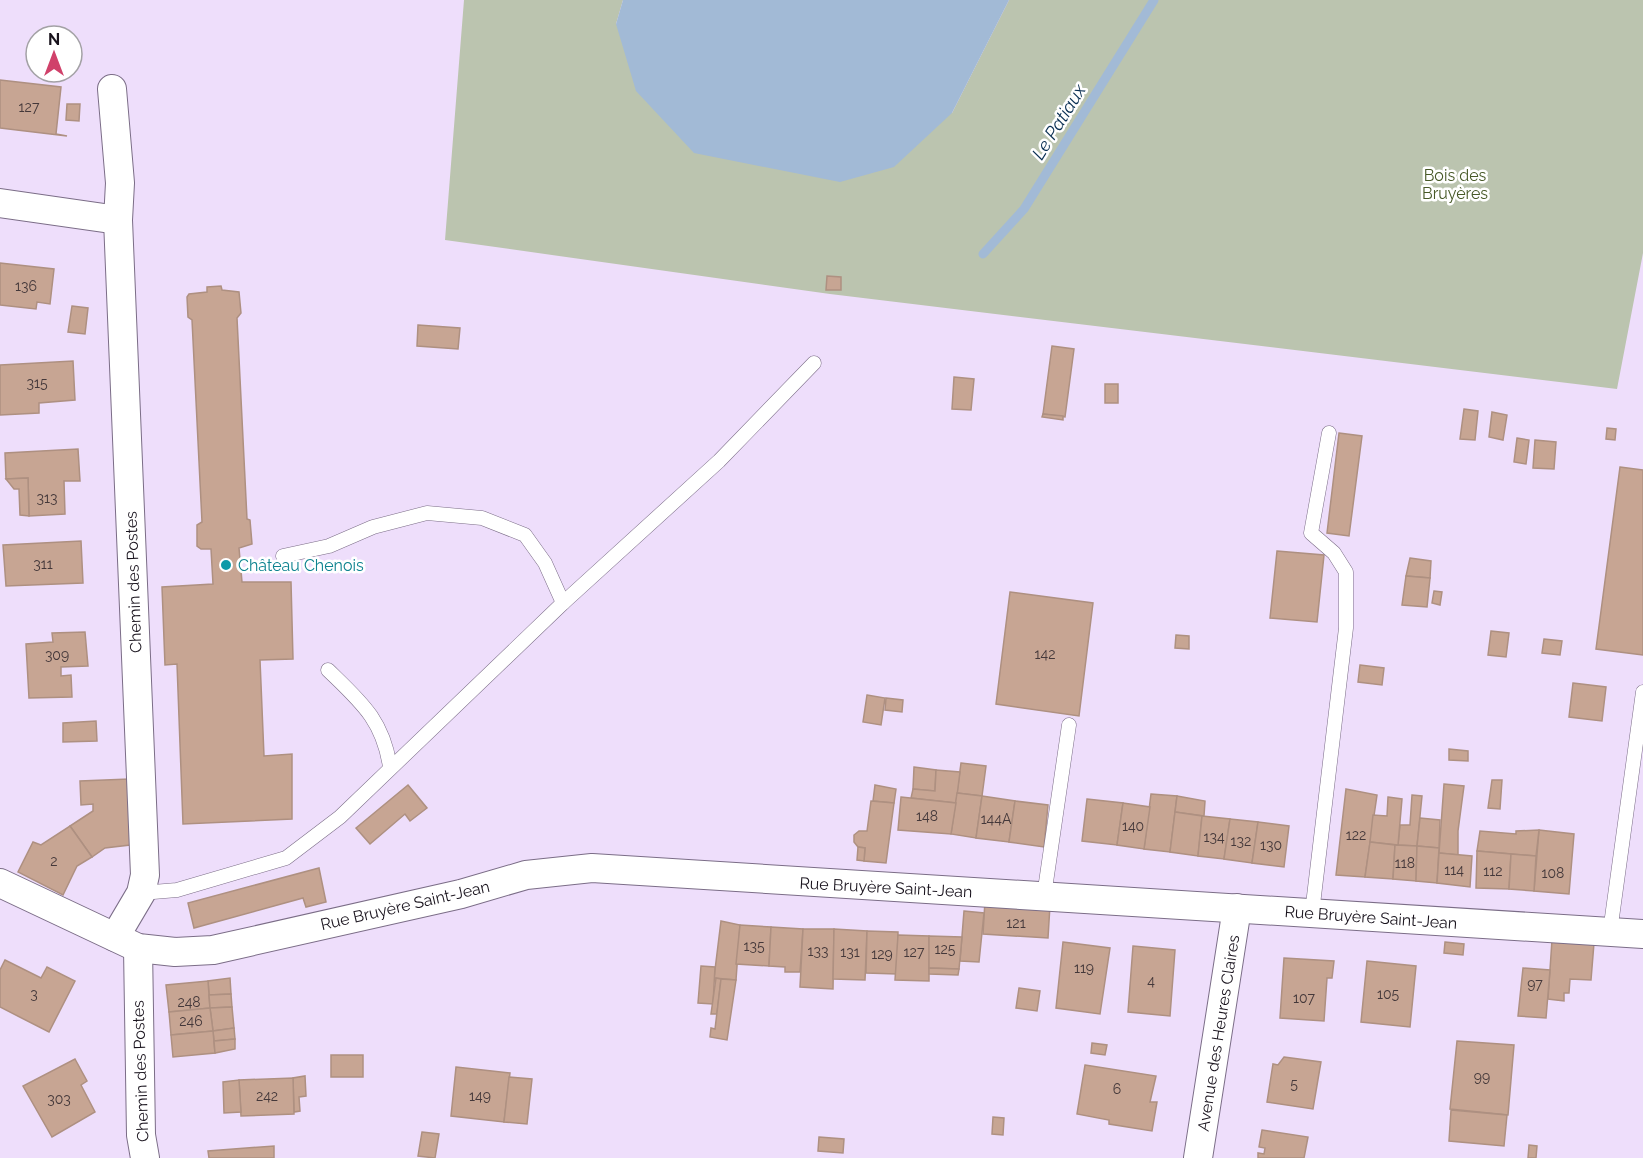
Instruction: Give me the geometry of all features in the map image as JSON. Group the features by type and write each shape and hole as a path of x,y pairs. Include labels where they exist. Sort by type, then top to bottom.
{"street":[{"name":"Chemin des Postes","path":"112,89 120,183 118,220 145,875 126,942 141,1135 145,1158"},
{"path":"0,203 118,220"},
{"name":"Rue Bruyère Saint-Jean","path":"0,883 126,942 175,952 213,950 461,894 526,875 592,868 1643,934"},
{"name":"Avenue des Heures Claires","path":"1198,1158 1237,908"}],"lane":[{"path":"141,893 177,890 286,858 340,817 563,603 719,461 814,363"},
{"path":"1312,913 1346,628 1346,573 1334,553 1311,532 1329,434"},
{"path":"283,556 329,546 373,528 427,513 482,518 525,535 545,563 563,603"},
{"path":"328,670 366,708 386,742 390,767"},
{"path":"1610,932 1643,692"},
{"path":"1044,896 1069,725"}],"green space":[{"name":"Bois des Bruyères","path":"464,0 623,0 616,24 952,113 1009,0 1643,0 1643,253 1617,389 830,294 445,240"}],"water":[{"path":"623,0 1009,0 952,113 894,167 840,182 694,153 636,91 616,24"}],"building":[{"path":"0,80 61,87 56,134 67,136 0,128"},
{"path":"67,104 80,104 79,121 66,120"},
{"path":"0,263 54,269 50,304 37,302 36,309 0,305"},
{"path":"827,276 841,277 841,290 826,290"},
{"name":"Château Chenois","path":"221,286 222,290 239,292 241,313 237,318 247,519 250,520 252,544 239,548 242,582 291,582 293,659 260,660 264,756 292,754 292,819 183,824 177,664 165,665 162,587 213,584 211,549 201,549 197,546 197,525 202,522 192,320 188,317 187,297 189,294 207,292 207,287"},
{"path":"72,306 88,308 85,334 68,332"},
{"path":"418,325 460,328 458,349 417,346"},
{"path":"1052,346 1074,349 1065,417 1043,414"},
{"path":"73,361 75,400 39,403 39,413 0,415 0,365"},
{"path":"954,377 974,379 971,410 952,409"},
{"path":"1105,384 1118,384 1118,403 1105,403"},
{"path":"1464,409 1478,411 1475,440 1460,439"},
{"path":"1492,412 1507,415 1503,440 1489,437"},
{"path":"1043,414 1063,416 1063,420 1042,417"},
{"path":"1607,428 1616,429 1615,440 1606,439"},
{"path":"1339,433 1362,436 1349,536 1327,533"},
{"path":"1517,438 1529,440 1526,464 1514,462"},
{"path":"1535,440 1556,442 1554,469 1533,468"},
{"path":"78,449 80,481 64,481 65,514 29,516 28,478 6,479 5,453"},
{"path":"1620,467 1643,470 1643,655 1596,649"},
{"path":"28,478 29,516 20,515 19,489 14,489 6,479"},
{"path":"81,541 83,583 6,586 3,545"},
{"path":"1277,551 1324,555 1317,622 1270,618"},
{"path":"1410,558 1431,561 1430,578 1406,576"},
{"path":"1406,576 1430,578 1427,607 1402,605"},
{"path":"1434,591 1442,592 1440,605 1432,603"},
{"path":"1010,592 1093,603 1079,716 996,704"},
{"path":"1491,631 1509,633 1506,657 1488,655"},
{"path":"85,632 88,666 61,667 61,676 71,675 72,697 29,698 26,644 53,642 52,633"},
{"path":"1176,635 1189,636 1189,649 1175,648"},
{"path":"1544,639 1562,641 1560,655 1542,653"},
{"path":"1360,665 1384,668 1382,685 1358,682"},
{"path":"1573,683 1606,687 1602,721 1569,717"},
{"path":"867,695 885,698 881,725 863,722"},
{"path":"886,698 903,700 902,712 885,710"},
{"path":"96,721 97,741 63,742 63,723"},
{"path":"1449,749 1468,751 1468,761 1449,760"},
{"path":"961,763 986,766 982,796 957,793"},
{"path":"914,767 936,770 935,791 913,789"},
{"path":"936,770 960,772 956,803 911,798 913,789 935,791"},
{"path":"129,779 130,845 105,848 92,857 70,826 93,811 93,804 81,805 80,781"},
{"path":"1492,780 1502,780 1500,809 1488,808"},
{"path":"1444,784 1464,786 1458,831 1458,855 1439,853"},
{"path":"408,785 427,808 410,821 405,814 370,844 356,828"},
{"path":"875,785 896,789 894,803 873,801"},
{"path":"1346,789 1377,795 1365,877 1336,875"},
{"path":"957,793 982,796 976,838 951,834"},
{"path":"1151,794 1177,796 1170,852 1144,849"},
{"path":"1412,795 1422,796 1417,846 1398,845 1400,825 1410,825"},
{"path":"982,796 1015,801 1009,842 976,838"},
{"path":"1177,796 1205,801 1204,816 1175,812"},
{"path":"901,797 956,803 951,834 898,830"},
{"path":"1388,797 1402,799 1398,845 1370,842 1373,815 1387,816"},
{"path":"1087,799 1123,803 1117,845 1082,841"},
{"path":"871,801 894,803 886,863 864,861 865,848 858,847 854,842 854,835 859,831 867,831"},
{"path":"1015,801 1048,805 1044,847 1009,842"},
{"path":"1123,803 1150,807 1144,849 1117,845"},
{"path":"1175,812 1202,816 1198,856 1170,852"},
{"path":"1202,816 1230,819 1224,859 1198,856"},
{"path":"1420,818 1440,820 1439,848 1417,846"},
{"path":"1230,819 1258,822 1252,863 1224,859"},
{"path":"1258,822 1289,826 1284,867 1252,863"},
{"path":"70,826 92,857 77,866 63,895 18,872 33,842 41,845"},
{"path":"1539,830 1574,834 1569,894 1534,891"},
{"path":"1539,830 1536,856 1477,851 1480,831 1516,834 1516,831"},
{"path":"1370,842 1395,845 1393,879 1365,877"},
{"path":"1395,845 1417,846 1416,881 1393,879"},
{"path":"1417,846 1439,848 1437,883 1416,881"},
{"path":"858,847 865,848 864,861 857,860"},
{"path":"1477,851 1511,854 1509,889 1476,888"},
{"path":"1439,853 1472,856 1470,887 1437,883"},
{"path":"1511,854 1536,856 1534,891 1509,889"},
{"path":"319,868 326,902 306,907 303,898 194,928 188,903"},
{"path":"985,901 1050,905 1048,938 983,934"},
{"path":"964,911 984,913 979,962 960,961"},
{"path":"721,921 740,925 736,980 714,978"},
{"path":"740,925 771,927 769,966 736,964"},
{"path":"771,927 803,929 800,972 785,972 785,967 769,966"},
{"path":"803,929 834,929 833,989 800,987"},
{"path":"834,929 867,931 865,980 833,979"},
{"path":"867,931 898,932 897,974 866,973"},
{"path":"898,935 929,936 929,981 895,980"},
{"path":"929,936 962,937 959,969 929,968"},
{"path":"1552,940 1594,943 1591,980 1570,979 1569,993 1564,993 1564,1001 1548,999"},
{"path":"1063,942 1110,948 1100,1014 1056,1008"},
{"path":"1445,942 1464,944 1463,955 1444,953"},
{"path":"1133,946 1175,950 1170,1016 1128,1012"},
{"path":"1284,958 1334,961 1332,978 1327,978 1324,1021 1280,1018"},
{"path":"5,960 41,978 47,967 75,981 49,1032 0,1007 0,970"},
{"path":"1367,961 1416,966 1410,1027 1361,1022"},
{"path":"701,966 715,967 713,1004 698,1003"},
{"path":"929,968 959,969 958,975 929,974"},
{"path":"1523,968 1550,970 1546,1018 1518,1016"},
{"path":"230,978 231,994 209,995 208,981"},
{"path":"716,978 721,979 717,1014 711,1014"},
{"path":"721,979 736,980 727,1040 710,1037 711,1028 715,1029"},
{"path":"208,981 210,1008 169,1012 166,985"},
{"path":"1019,988 1040,991 1037,1011 1016,1008"},
{"path":"231,994 232,1007 210,1008 209,995"},
{"path":"232,1007 234,1028 213,1031 210,1008"},
{"path":"210,1008 213,1031 171,1035 169,1012"},
{"path":"234,1028 235,1039 214,1041 213,1031"},
{"path":"213,1031 215,1053 173,1057 171,1035"},
{"path":"235,1039 235,1049 215,1053 214,1041"},
{"path":"1457,1041 1514,1045 1508,1115 1450,1109"},
{"path":"1092,1043 1107,1045 1105,1055 1091,1053"},
{"path":"331,1055 363,1055 363,1077 331,1077"},
{"path":"1284,1057 1321,1062 1313,1109 1267,1102 1273,1064 1278,1065"},
{"path":"75,1059 87,1081 81,1085 95,1112 52,1137 23,1086"},
{"path":"1085,1065 1156,1076 1150,1102 1157,1102 1152,1131 1109,1124 1109,1120 1077,1114"},
{"path":"456,1067 510,1073 504,1122 451,1116"},
{"path":"305,1076 306,1096 299,1097 300,1111 294,1112 293,1078"},
{"path":"509,1077 532,1079 527,1124 504,1122"},
{"path":"293,1078 294,1114 241,1116 239,1080"},
{"path":"239,1080 241,1112 224,1113 223,1082"},
{"path":"1451,1110 1507,1115 1504,1146 1449,1141"},
{"path":"993,1117 1004,1118 1003,1135 992,1134"},
{"path":"1262,1130 1308,1137 1304,1158 1258,1158 1258,1153 1264,1154 1265,1148 1259,1147"},
{"path":"422,1132 439,1134 435,1158 418,1156"},
{"path":"819,1137 844,1139 843,1153 818,1151"},
{"path":"1529,1145 1537,1146 1536,1158 1528,1158"},
{"path":"274,1146 274,1158 209,1158 208,1151"}],"waterway":[{"name":"Le Patiaux","path":"983,254 1024,209 1154,0"}],"place":[{"name":"Château Chenois","path":"226,565"}]}
